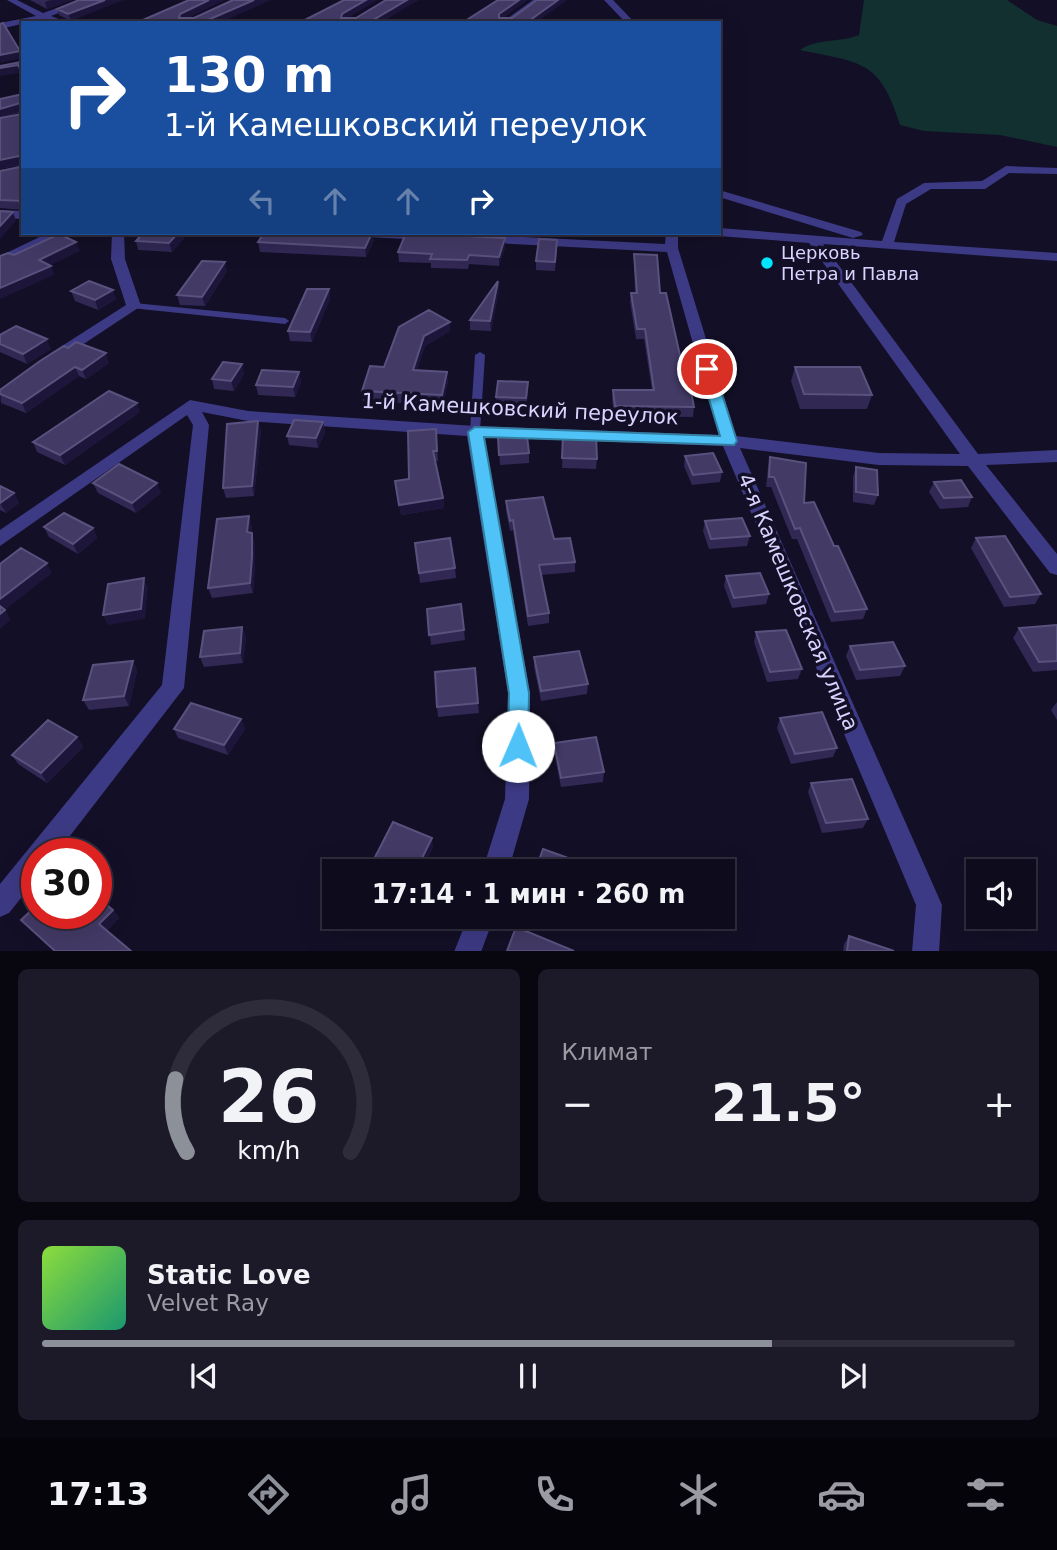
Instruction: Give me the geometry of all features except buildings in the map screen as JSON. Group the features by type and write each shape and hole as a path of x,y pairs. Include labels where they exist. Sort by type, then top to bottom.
{"street":[{"path":"11,0 58,21"},
{"path":"0,26 42,16 87,0"},
{"path":"508,21 538,0"},
{"path":"608,0 629,21"},
{"path":"887,244 901,202 928,185 985,185 1006,170 1057,171"},
{"path":"721,194 887,244"},
{"path":"0,214 21,215"},
{"path":"721,232 887,244 947,253 1057,257"},
{"path":"0,261 54,235"},
{"path":"45,363 134,306 118,259 118,235"},
{"path":"411,235 671,248 671,235"},
{"path":"812,238 974,460 1057,568"},
{"name":"4-я Камешковская улица","path":"671,248 729,441 929,905 925,951"},
{"path":"0,539 190,405 201,425 173,688 53,838"},
{"name":"1-й Камешковский переулок","path":"190,405 248,416 475,432 729,441 878,459 974,460 1057,456"},
{"path":"475,432 519,693 517,800 499,859"},
{"path":"0,904 21,878"},
{"path":"467,951 476,929"}],"lane":[{"path":"134,306 285,321"},
{"path":"475,432 480,355"}],"green space":[{"path":"864,0 1007,0 1037,20 1057,26 1057,147 1000,135 924,131 900,125 885,88 866,68 854,62 800,50 814,44 859,35"}],"place":[{"name":"Церковь Петра и Павла","path":"767,263"}],"route":[{"path":"518,746 519,693 475,432 729,441 707,369"}]}
